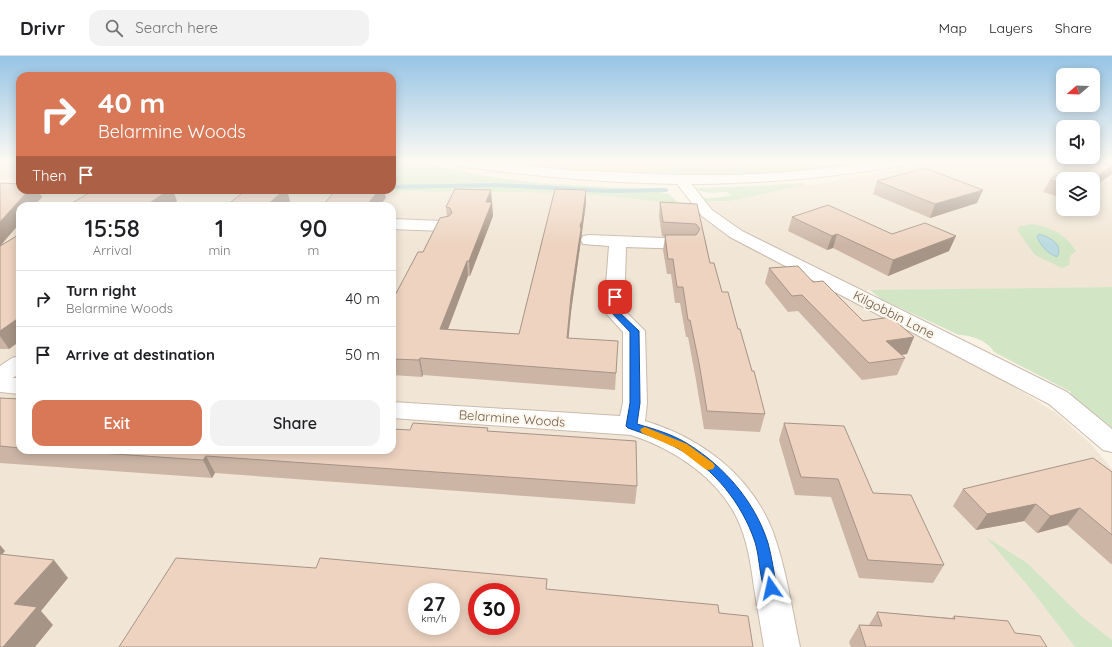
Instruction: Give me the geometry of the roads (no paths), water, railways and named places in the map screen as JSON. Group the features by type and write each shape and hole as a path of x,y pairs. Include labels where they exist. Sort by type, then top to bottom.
{"street":[{"name":"Kilgobbin Lane","path":"689,190 707,213 736,234 1058,398 1112,443"},
{"path":"397,224 444,226"},
{"path":"589,240 688,244"},
{"path":"618,241 614,311 634,331 635,403 631,426"},
{"path":"0,374 16,366"},
{"path":"0,384 16,386"},
{"name":"Belarmine Woods","path":"396,410 631,426 657,434 683,446 706,463 729,484 746,507 755,525 762,544 782,647"}],"water":[{"path":"1039,234 1051,239 1057,245 1059,252 1057,257 1050,254 1043,247 1037,237"}],"waterway":[{"path":"582,190 608,191 666,190"}]}
